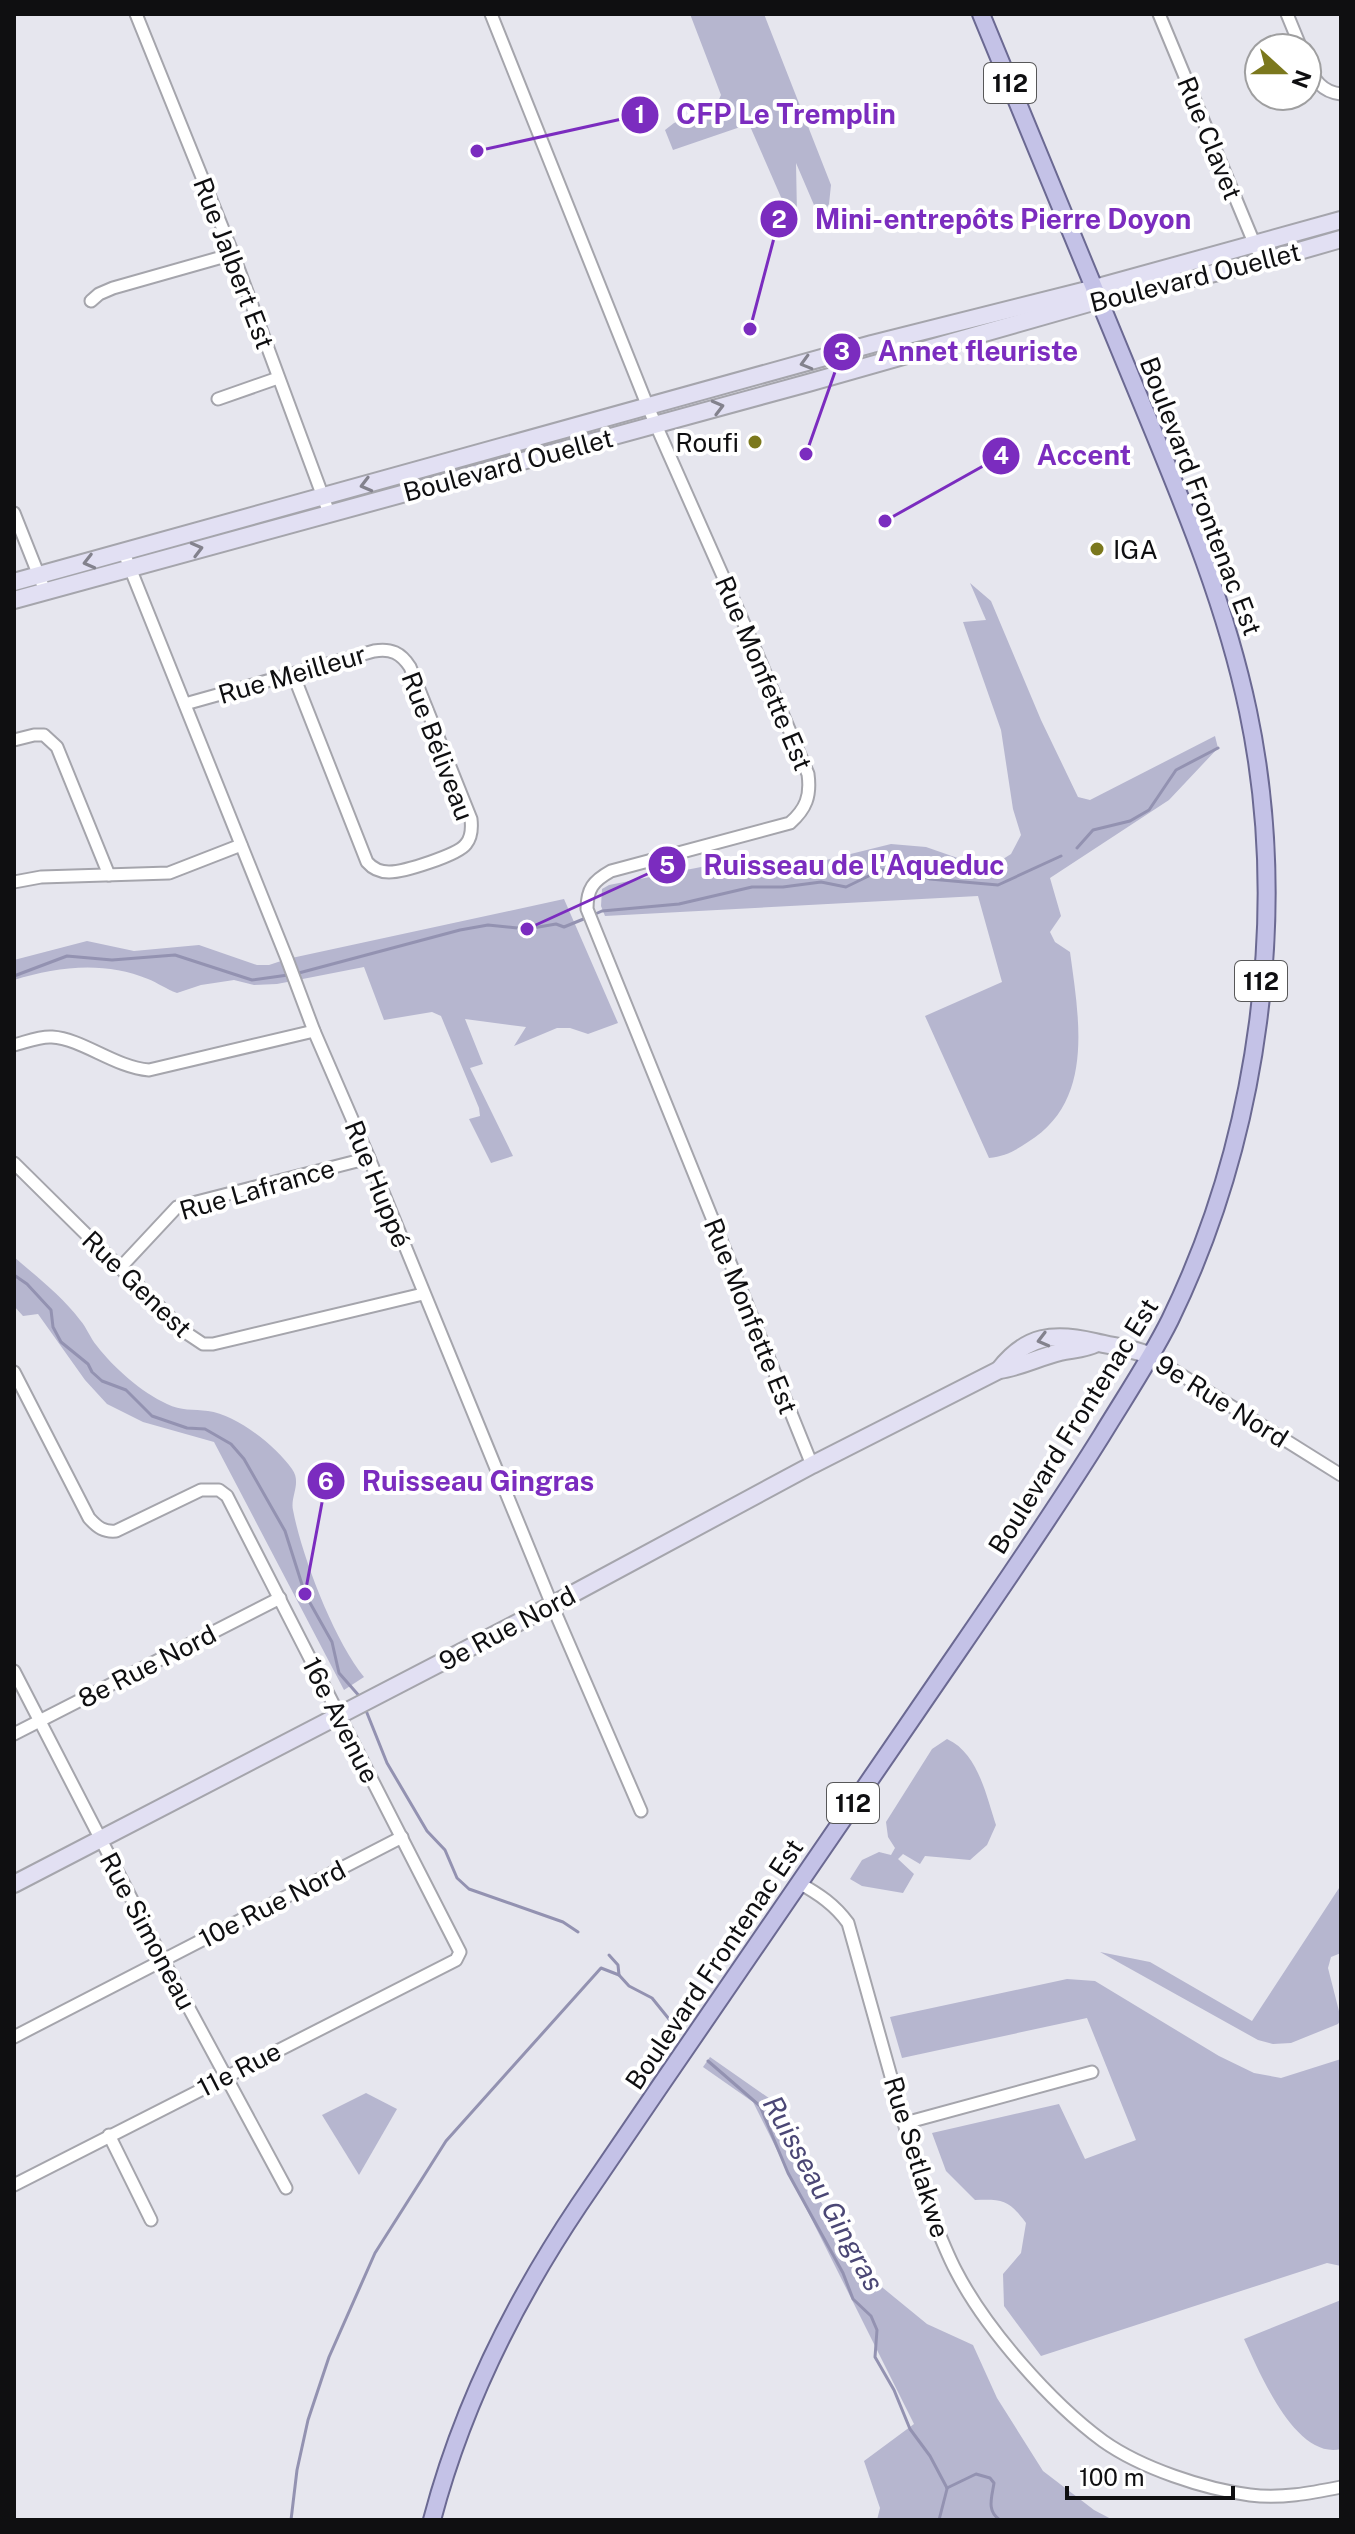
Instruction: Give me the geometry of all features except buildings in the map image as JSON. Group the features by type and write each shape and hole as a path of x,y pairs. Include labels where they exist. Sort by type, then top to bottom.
{"main road":[{"name":"Boulevard Frontenac Est","path":"432,2520 452,2454 474,2397 497,2343 526,2289 579,2205 1034,1540 1151,1356 1185,1287 1204,1239 1235,1141 1256,1027 1263,967 1266,868 1253,745 1232,644 1191,522 981,14"}],"street":[{"name":"Rue Jalbert Est","path":"136,14 233,254 329,513"},
{"name":"Rue Monfette Est","path":"491,14 648,407 803,759 810,789 802,813 790,823 600,876 591,884 587,909 812,1465"},
{"name":"Rue Clavet","path":"1159,14 1261,262"},
{"name":"Boulevard Ouellet","path":"14,582 127,560 329,513 656,424 1341,220"},
{"name":"Boulevard Ouellet","path":"1098,294 1261,262 1341,239"},
{"path":"91,301 113,288 233,254"},
{"name":"Boulevard Ouellet","path":"14,600 323,497 872,344 999,320"},
{"path":"218,399 278,378"},
{"path":"14,513 45,591"},
{"name":"Rue Huppé","path":"127,560 314,1031 552,1605 641,1811"},
{"name":"Rue Meilleur","path":"185,704 374,651 384,649 398,654"},
{"name":"Rue Béliveau","path":"293,674 367,862 379,871 394,872 454,853 466,843 472,827 410,667 398,654"},
{"path":"14,740 44,735 57,747 109,875"},
{"path":"14,882 41,877 169,873 241,845"},
{"path":"14,1045 43,1037 61,1038 122,1064 149,1070 314,1031"},
{"name":"Rue Lafrance","path":"120,1268 177,1207 369,1158"},
{"name":"Rue Genest","path":"14,1163 185,1332 203,1344 423,1294"},
{"name":"9e Rue Nord","path":"14,1884 999,1370 1012,1353 1045,1338 1067,1336 1125,1346 1151,1356 1341,1475"},
{"name":"16e Avenue","path":"14,1372 89,1518 97,1527 107,1532 116,1531 201,1490 219,1490 227,1496 460,1952"},
{"name":"8e Rue Nord","path":"14,1734 280,1598"},
{"name":"Rue Simoneau","path":"14,1671 163,1960 286,2188"},
{"name":"10e Rue Nord","path":"14,2037 402,1837"},
{"name":"Rue Setlakwe","path":"799,1883 839,1910 848,1923 925,2198 939,2236 969,2293 996,2331 1056,2399 1104,2441 1147,2464 1202,2486 1253,2496 1295,2496 1341,2487"},
{"name":"11e Rue","path":"14,2185 456,1960 460,1952"},
{"path":"905,2123 1092,2072"},
{"path":"109,2135 151,2220"}],"shaded area":[{"path":"690,14 764,14 831,185 829,204 820,219 796,163 797,214 787,211 749,124 673,150 665,130 674,123 715,108 721,95"},
{"path":"970,583 991,601 1041,720 1078,797 1090,800 1215,736 1218,748 1169,800 1050,878 1061,916 1050,932 1055,942 1070,952 1077,1004 1078,1057 1073,1082 1064,1104 1049,1125 1019,1148 989,1158 925,1016 1002,982 978,896 605,916 601,906 602,889 609,885 737,860 783,867 814,863 891,844 926,847 972,863 992,866 1011,854 1021,835 1013,809 1001,730 963,622 986,620"},
{"path":"564,899 618,1023 588,1034 570,1028 557,1028 514,1046 526,1027 465,1019 483,1064 470,1068 513,1156 491,1163 469,1119 480,1116 479,1108 441,1016 432,1012 384,1020 364,967 277,984 254,985 234,980 201,985 177,993 132,973 98,968 47,971 14,980 14,960 87,941 134,951 199,945 257,965 269,965"},
{"path":"14,1257 65,1303 104,1354 138,1386 172,1406 208,1411 243,1425 285,1460 295,1474 293,1510 312,1574 342,1642 364,1677 344,1690 214,1442 143,1422 107,1404 85,1380 38,1314 23,1316 14,1306"},
{"path":"947,1739 966,1754 984,1788 996,1825 987,1845 970,1860 925,1856 920,1864 903,1854 898,1859 914,1874 903,1893 862,1886 850,1879 862,1860 879,1852 891,1855 895,1848 888,1837 886,1822 932,1749"},
{"path":"1341,1885 1341,1953 1331,1957 1328,1968 1341,2019 1338,2024 1291,2043 1273,2044 1258,2040 1100,1952 1150,1962 1252,2021"},
{"path":"1067,1979 1095,1981 1219,2056 1254,2073 1281,2078 1341,2059 1341,2266 1327,2263 1041,2356 1004,2306 1003,2274 1021,2253 1026,2223 1005,2202 975,2200 946,2171 932,2133 1059,2104 1085,2159 1136,2140 1087,2018 902,2058 890,2017"},
{"path":"710,2057 776,2103 817,2196 872,2279 927,2324 973,2345 997,2398 1043,2471 1094,2510 1113,2520 877,2520 880,2508 864,2461 914,2424 753,2102 703,2067"},
{"path":"366,2093 397,2109 359,2175 322,2115"},
{"path":"1341,2300 1341,2449 1324,2449 1309,2441 1281,2410 1244,2339"}],"waterway":[{"path":"1077,848 1093,830 1130,821 1149,810 1176,770 1218,748"},
{"path":"593,915 602,911 679,904 752,887 821,882 846,887 881,870 904,869 930,879 998,885 1061,856"},
{"path":"295,974 460,930 488,925 527,929 556,924 564,927 586,918"},
{"path":"14,976 67,956 112,960 175,955 252,980 288,975"},
{"name":"Ruisseau Gingras","path":"14,1275 51,1310 53,1327 61,1342 88,1364 102,1381 126,1390 152,1416 187,1428 205,1429 231,1444 244,1459 285,1531 305,1594 332,1642 339,1673 361,1698"},
{"name":"Ruisseau Gingras","path":"365,1708 387,1763 427,1831 445,1850 457,1878 469,1889 563,1922 578,1932"},
{"name":"Ruisseau Gingras","path":"609,1955 618,1965 619,1975 629,1986 652,1998 673,2024"},
{"path":"291,2520 297,2470 308,2420 329,2357 375,2253 446,2141 601,1968 619,1975"},
{"name":"Ruisseau Gingras","path":"708,2061 760,2106 788,2173 843,2273 853,2299 871,2316 877,2330 875,2357 894,2390 910,2429 930,2456 947,2488"},
{"name":"Ruisseau Gingras","path":"947,2488 976,2474 990,2478 994,2483 991,2508 1000,2520"},
{"path":"939,2520 947,2489"}],"place":[{"name":"CFP Le Tremplin","path":"477,151"},
{"name":"Mini-entrepôts Pierre Doyon","path":"750,329"},
{"name":"Roufi","path":"755,442"},
{"name":"Annet fleuriste","path":"806,454"},
{"name":"Accent","path":"885,521"},
{"name":"IGA","path":"1097,549"},
{"name":"Ruisseau de l'Aqueduc","path":"527,929"},
{"name":"Ruisseau Gingras","path":"305,1594"}]}
